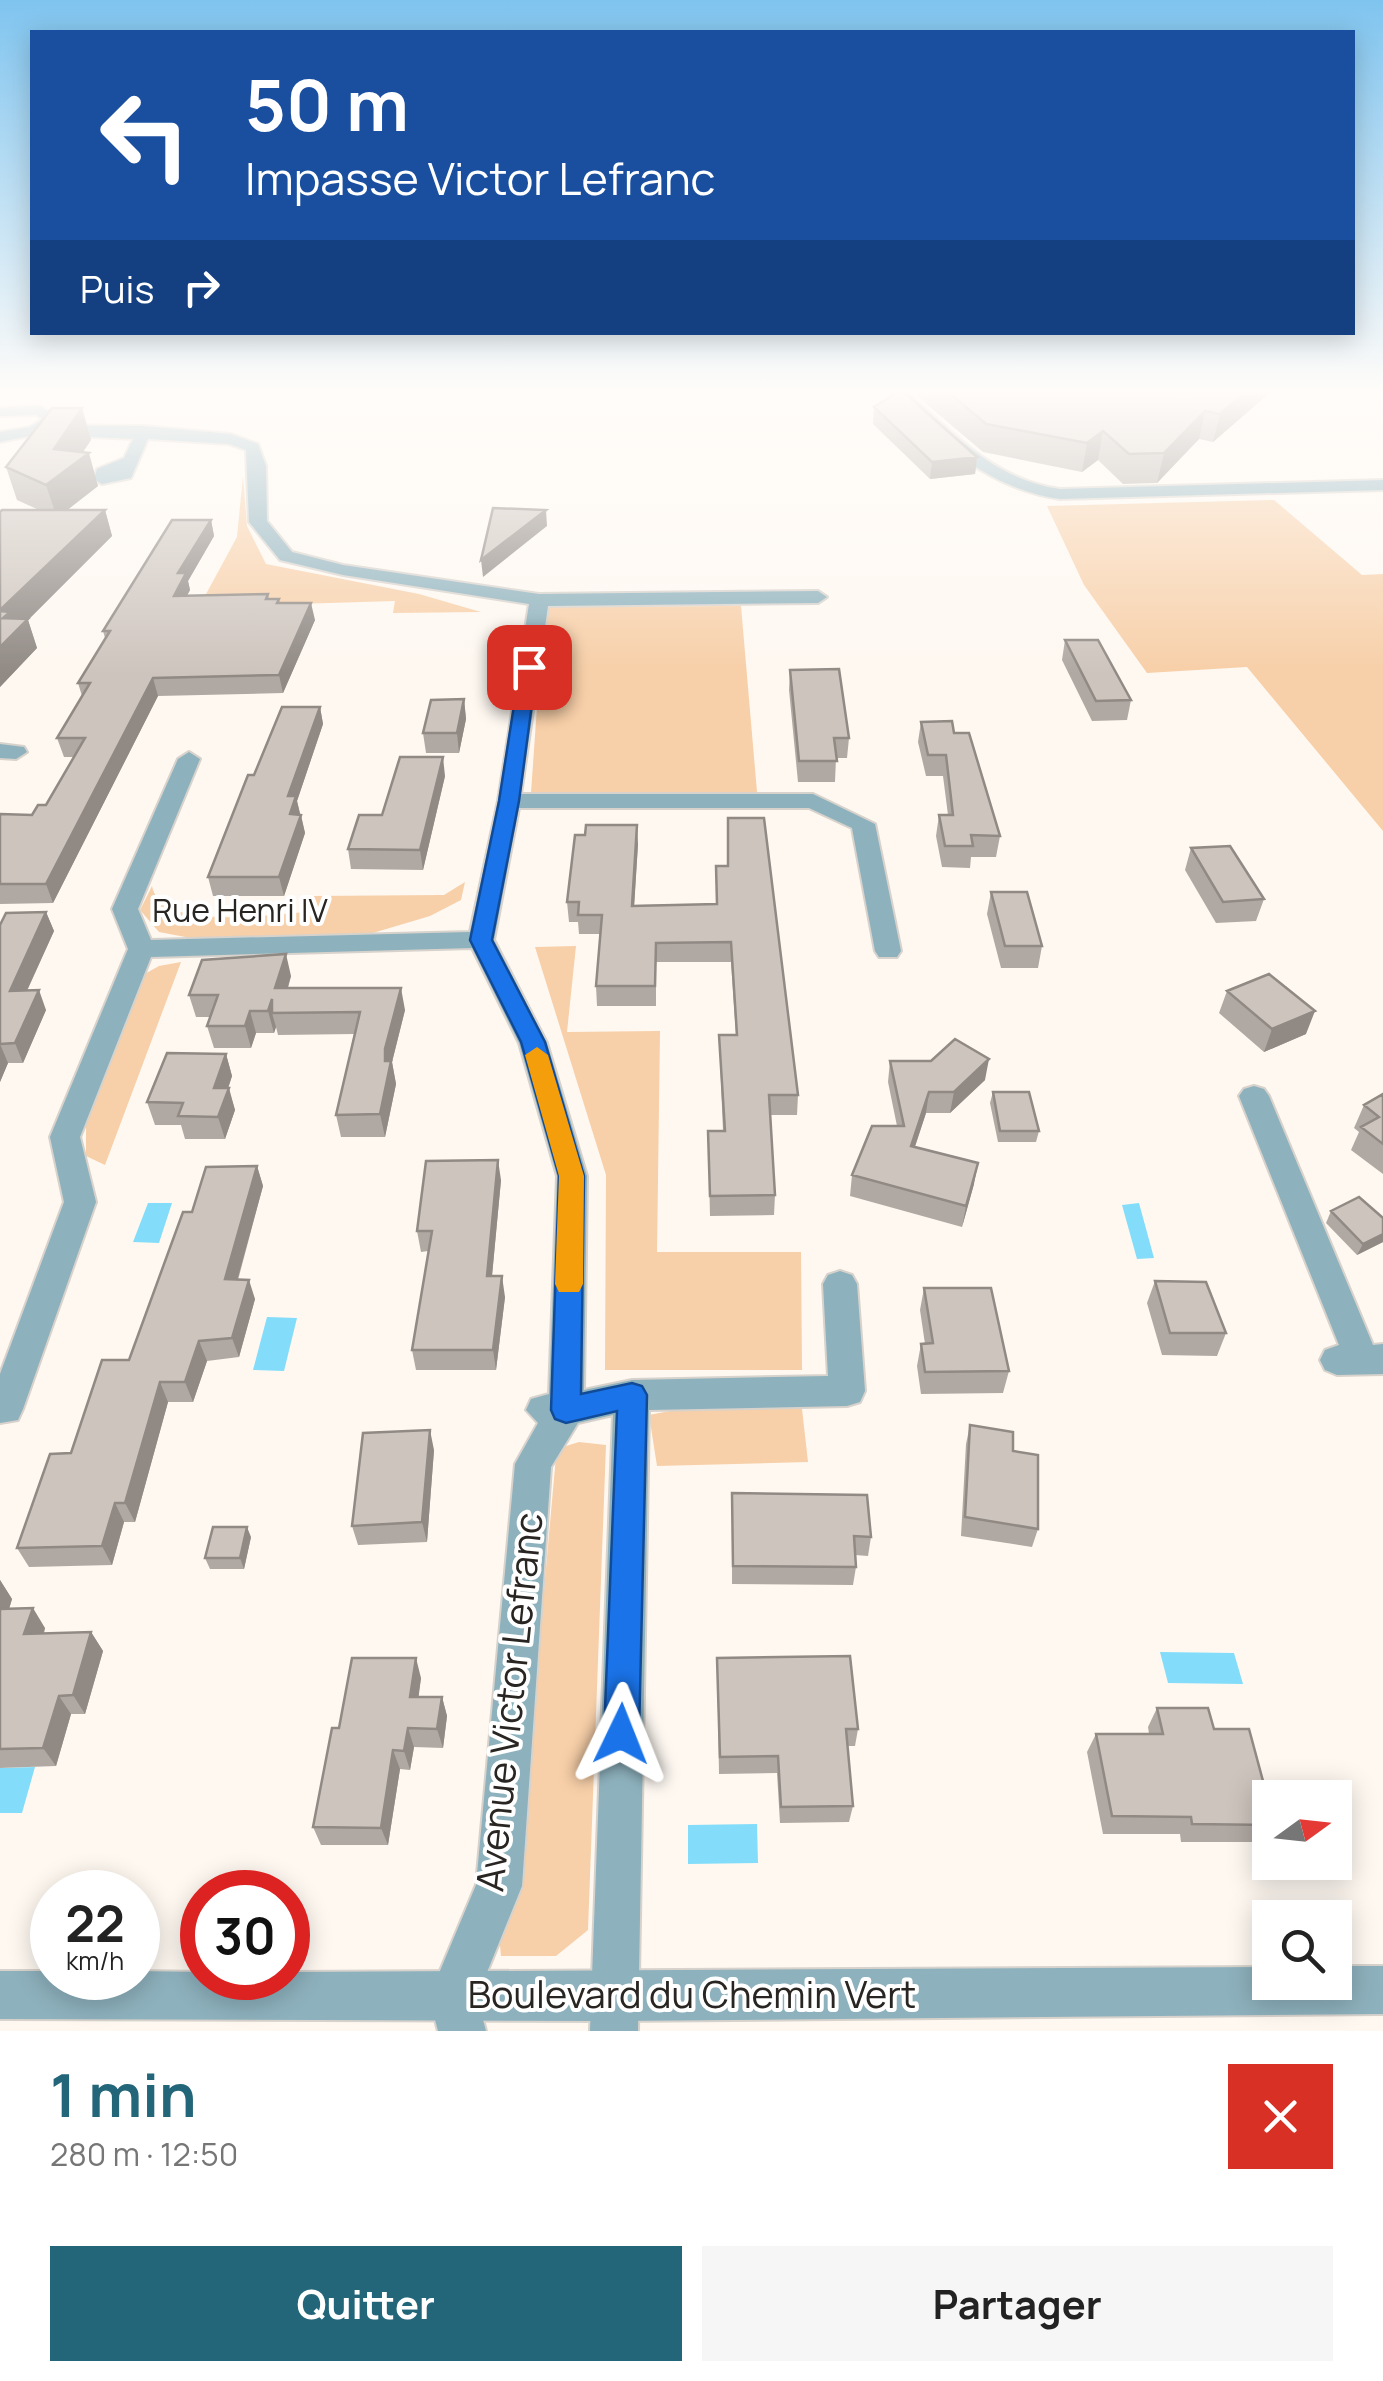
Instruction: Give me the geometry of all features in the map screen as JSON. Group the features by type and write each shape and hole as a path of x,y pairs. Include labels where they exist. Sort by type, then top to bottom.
{"street":[{"path":"258,485 258,522 286,556 343,570 538,600 818,597"},
{"path":"1015,485 1041,493 1383,486"},
{"path":"481,940 509,801 538,600"},
{"name":"Rue Henri IV","path":"189,759 125,909 141,949 481,940"},
{"path":"509,801 813,801 863,824 888,951"},
{"name":"Avenue Victor Lefranc","path":"458,2014 500,1886 534,1464 555,1410 572,1176 533,1042 481,940"},
{"path":"5,1409 80,1202 65,1137 141,949"},
{"path":"1254,1096 1361,1359"},
{"path":"555,1410 632,1395 847,1391 840,1284"},
{"path":"614,2014 632,1395"},
{"name":"Boulevard du Chemin Vert","path":"0,1995 458,2014 614,2014 1383,1990"}],"shaded area":[{"path":"244,485 247,526 266,564 419,594 481,612 393,613 395,601 199,607 237,537"},
{"path":"1274,500 1362,575 1383,574 1383,831 1247,667 1147,673 1084,585 1047,506"},
{"path":"741,606 757,792 531,793 544,607"},
{"path":"465,882 461,900 430,916 366,935 196,939 159,932 140,910 152,886 159,900 174,910 244,917 308,912 314,896 444,895"},
{"path":"576,946 567,1032 660,1031 657,1252 801,1252 802,1370 605,1370 606,1175 535,947"},
{"path":"181,962 105,1165 86,1156 86,1118 141,976 159,966"},
{"path":"685,1408 802,1409 808,1462 657,1466 649,1415"},
{"path":"579,1442 606,1445 588,1930 556,1956 501,1956 499,1935 517,1894 556,1456 566,1446"}],"water":[{"path":"148,1203 172,1203 159,1243 133,1242"},
{"path":"1139,1203 1154,1258 1137,1259 1122,1205"},
{"path":"267,1317 297,1318 284,1371 253,1370"},
{"path":"1160,1652 1234,1653 1243,1684 1168,1683"},
{"path":"35,1767 22,1813 0,1813 0,1768"},
{"path":"757,1824 758,1863 688,1864 688,1825"}],"building":[{"path":"493,508 546,510 481,560"},
{"path":"2,510 105,510 0,610"},
{"path":"172,520 211,520 178,573 186,573 174,596 268,594 266,599 279,599 277,603 311,603 279,675 153,678 46,884 0,884 0,814 32,815 38,805 46,805 85,738 57,738 90,683 78,683 110,631 103,631"},
{"path":"0,611 10,612 3,618 28,619 0,647"},
{"path":"1065,640 1098,640 1131,700 1096,701"},
{"path":"839,669 849,738 834,738 837,761 799,761 790,670"},
{"path":"464,699 457,733 423,733 431,700"},
{"path":"282,707 320,707 288,796 296,796 290,814 301,815 279,877 208,877 248,775 254,775"},
{"path":"952,721 954,733 969,733 1000,836 971,835 973,846 945,846 939,815 953,815 946,755 928,755 921,722"},
{"path":"400,757 443,757 420,850 348,849 359,815 382,815"},
{"path":"728,818 764,818 798,1095 769,1095 775,1195 710,1196 708,1131 725,1131 719,1035 737,1035 731,942 656,943 655,986 596,986 602,915 578,915 579,902 567,902 575,835 585,835 586,825 637,825 632,906 717,904 716,866 728,866"},
{"path":"1230,846 1264,899 1223,902 1191,848"},
{"path":"991,892 1027,892 1042,946 1005,946"},
{"path":"46,912 10,991 39,990 15,1043 0,1044 0,925 6,913"},
{"path":"286,954 275,988 401,988 385,1049 385,1061 391,1061 380,1114 336,1115 360,1012 272,1013 272,999 268,1011 250,1011 245,1026 207,1026 218,995 189,995 202,960"},
{"path":"1269,974 1315,1011 1272,1029 1227,991"},
{"path":"955,1039 989,1059 954,1092 929,1092 911,1146 978,1163 966,1206 852,1175 872,1126 904,1126 890,1061 931,1061"},
{"path":"167,1053 226,1054 214,1088 229,1088 218,1117 178,1116 183,1103 147,1102"},
{"path":"993,1092 1029,1092 1039,1131 1000,1131"},
{"path":"1383,1094 1383,1144 1361,1127 1379,1117 1364,1105"},
{"path":"498,1160 487,1276 502,1276 493,1350 412,1350 432,1231 417,1231 426,1161"},
{"path":"257,1166 225,1279 249,1280 232,1338 199,1341 185,1382 160,1382 125,1503 115,1503 102,1546 17,1548 50,1454 71,1453 102,1360 129,1360 183,1212 192,1212 206,1167"},
{"path":"1359,1197 1383,1218 1383,1234 1363,1244 1331,1211"},
{"path":"1155,1281 1206,1282 1226,1333 1170,1333"},
{"path":"924,1288 991,1288 1009,1371 925,1372 921,1344 933,1343"},
{"path":"970,1425 1013,1432 1013,1451 1038,1455 1038,1529 965,1517"},
{"path":"430,1430 422,1522 352,1526 363,1433"},
{"path":"732,1493 867,1495 871,1537 854,1536 856,1567 733,1566"},
{"path":"213,1527 247,1527 240,1558 205,1558"},
{"path":"33,1608 24,1634 91,1632 73,1695 59,1696 43,1748 0,1749 0,1609"},
{"path":"850,1656 858,1729 846,1729 853,1806 781,1807 778,1756 720,1757 717,1658"},
{"path":"352,1658 416,1658 410,1697 442,1697 437,1729 408,1728 404,1751 393,1750 381,1828 313,1827 332,1728 339,1728"},
{"path":"1157,1708 1208,1708 1214,1729 1249,1729 1263,1780 1252,1780 1252,1825 1192,1824 1191,1817 1112,1816 1096,1734 1163,1734"}],"slow traffic":[{"path":"537,1055 572,1176 569,1284"}],"route":[{"path":"529,667 509,801 481,940 533,1042 572,1176 566,1410 632,1395 621,1734"}]}
